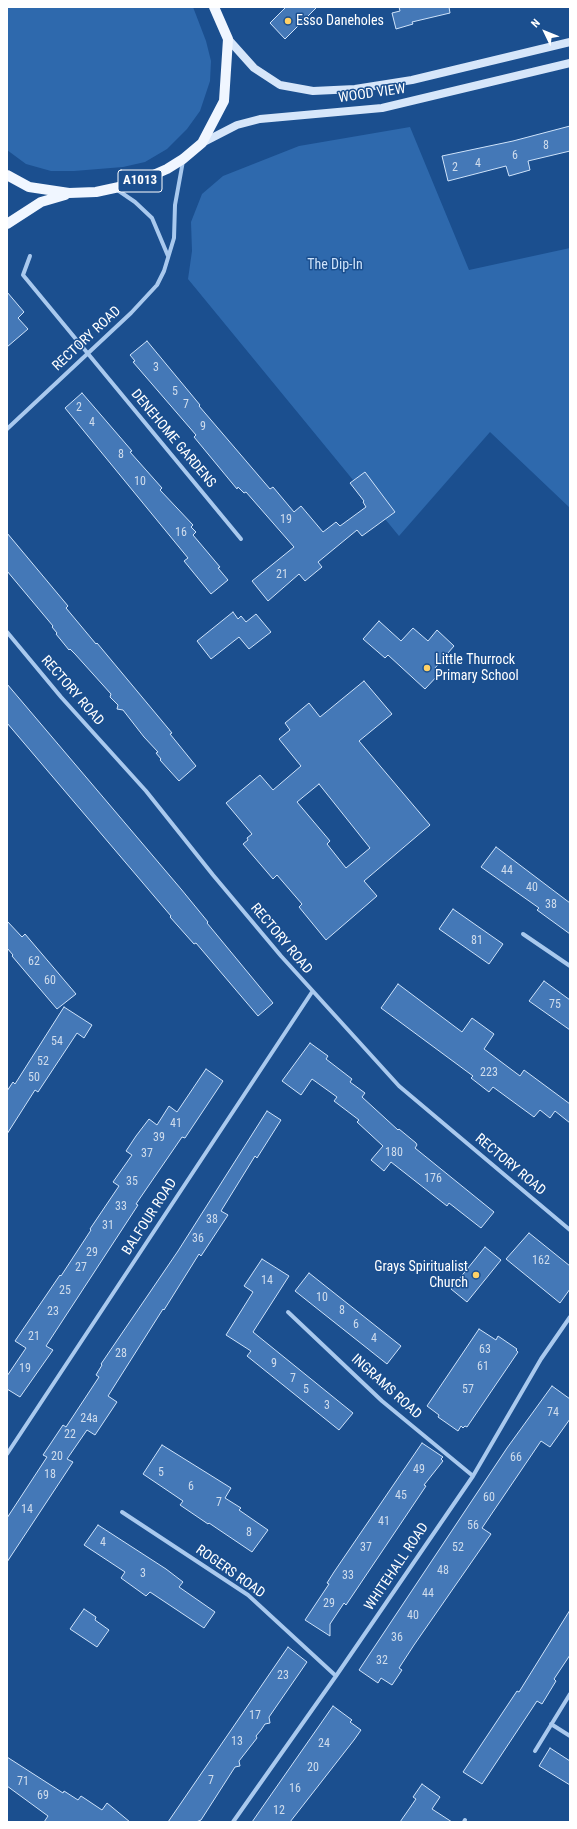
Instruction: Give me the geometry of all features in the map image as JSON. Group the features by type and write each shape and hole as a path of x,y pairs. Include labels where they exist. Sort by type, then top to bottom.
{"main road":[{"name":"A1013","path":"7,224 41,202 69,193 115,188 150,177 184,159 202,143 224,101 228,39 214,7"},
{"name":"WOOD VIEW","path":"228,39 254,68 280,85 312,91 355,88 412,80 570,42"},
{"name":"WOOD VIEW","path":"202,143 237,126 260,119 382,108 570,63"},
{"name":"A1013","path":"7,175 29,187 69,193"}],"street":[{"name":"RECTORY ROAD","path":"7,429 131,313 157,285 164,271 174,238 175,205 184,159"},
{"path":"115,188 135,202 152,218 168,256"},
{"name":"DENEHOME GARDENS","path":"30,256 22,275 241,539"},
{"name":"RECTORY ROAD","path":"7,633 61,697 146,791 213,875 312,992 412,1098 570,1230"},
{"path":"523,934 570,966"},
{"name":"BALFOUR ROAD","path":"7,1454 312,992"},
{"name":"INGRAMS ROAD","path":"288,1312 382,1402 473,1476"},
{"name":"WHITEHALL ROAD","path":"233,1822 336,1676 473,1476 541,1360 570,1317"},
{"name":"ROGERS ROAD","path":"122,1512 248,1595 336,1676"},
{"path":"535,1751 570,1694"},
{"path":"551,1724 570,1736"}],"green space":[{"path":"7,7 193,7 206,41 211,61 210,81 200,111 187,129 167,149 145,162 123,167 74,171 51,171 26,164 7,150"},
{"name":"The Dip-In","path":"410,127 469,270 570,248 570,508 490,432 399,536 188,279 192,251 191,222 202,194 223,176 299,146"}],"building":[{"name":"Esso Daneholes","path":"286,7 317,7 285,39 270,23"},
{"path":"399,7 449,7 450,13 412,22 413,24 396,29 392,13 400,11"},
{"path":"570,126 570,151 528,161 530,170 509,176 506,166 448,181 442,156 513,141"},
{"path":"7,292 24,312 18,318 28,329 7,347"},
{"path":"147,341 200,405 199,406 270,489 273,487 294,512 301,506 323,532 336,522 340,526 366,507 363,502 364,501 350,483 365,472 395,512 362,536 357,530 318,562 322,567 305,581 299,574 268,601 252,581 294,547 246,492 244,493 238,487 237,489 194,437 196,435 133,362 135,361 130,355"},
{"path":"82,393 132,451 130,452 162,488 160,490 193,525 191,527 196,532 193,535 220,567 218,568 228,580 211,594 184,561 188,558 65,408"},
{"path":"7,533 68,606 66,608 172,733 170,734 196,766 179,781 160,760 161,759 156,753 158,752 123,710 117,709 118,705 110,697 111,694 75,654 70,649 69,650 56,634 57,633 52,627 53,626 7,571"},
{"path":"233,612 238,619 241,616 246,622 256,614 271,632 249,649 239,637 211,659 197,641"},
{"path":"379,621 401,641 413,628 428,641 437,630 454,646 435,668 440,673 425,689 388,655 385,658 363,639"},
{"path":"364,681 392,714 359,741 430,825 364,881 377,896 326,940 299,907 302,904 277,875 273,879 243,844 252,834 226,803 260,775 273,790 301,766 279,739 290,730 285,723 309,703 320,717","holes":["319,784 370,848 346,868 327,844 330,841 297,802"]},
{"path":"7,684 181,889 273,1003 258,1016 196,943 194,944 170,917 171,916 7,723"},
{"path":"496,847 570,903 570,934 537,910 539,908 481,867"},
{"path":"453,909 503,944 489,964 439,929"},
{"path":"7,921 22,937 25,934 76,994 57,1009 12,956 13,955 7,948"},
{"path":"544,981 570,1000 570,1030 529,1001"},
{"path":"398,984 462,1032 472,1018 494,1034 484,1049 520,1076 524,1070 570,1104 570,1123 555,1111 550,1118 540,1110 534,1117 493,1087 489,1092 471,1078 473,1076 381,1008"},
{"path":"64,1007 92,1025 84,1038 77,1033 38,1092 35,1090 7,1134 7,1091 13,1082 15,1084"},
{"path":"310,1043 328,1056 326,1059 352,1079 350,1082 365,1093 362,1097 398,1130 399,1129 416,1143 417,1145 415,1148 494,1212 481,1228 449,1203 447,1206 391,1162 384,1171 371,1160 383,1146 357,1122 359,1120 334,1101 337,1097 312,1079 301,1095 282,1081"},
{"path":"206,1069 223,1081 185,1138 182,1137 136,1204 138,1205 46,1346 53,1350 20,1397 7,1389 7,1376 26,1348 15,1341 60,1275 61,1276 119,1186 113,1182 132,1155 126,1151 136,1136 149,1119 157,1125 169,1106 177,1112"},
{"path":"267,1111 281,1120 257,1158 255,1156 221,1211 228,1215 201,1256 199,1254 108,1396 117,1402 95,1435 87,1430 67,1459 73,1462 7,1562 7,1518 47,1457 43,1455 63,1425 66,1427 99,1377 96,1375 102,1365 101,1364 178,1251"},
{"path":"529,1233 570,1266 570,1289 560,1303 506,1259"},
{"name":"Grays Spiritualist Church","path":"485,1247 501,1260 467,1302 451,1289"},
{"path":"262,1259 289,1276 253,1332 353,1413 339,1430 247,1356 251,1351 226,1335 253,1292 244,1286"},
{"path":"309,1273 401,1346 387,1364 295,1291"},
{"path":"479,1329 496,1340 498,1336 517,1349 516,1350 518,1352 467,1427 465,1426 463,1428 461,1426 458,1431 438,1417 439,1415 427,1406"},
{"path":"552,1386 570,1399 570,1419 550,1447 541,1441 482,1528 491,1534 414,1645 399,1668 402,1670 392,1685 381,1678 378,1683 359,1670 507,1448"},
{"path":"422,1443 443,1457 441,1459 443,1461 424,1485 426,1486 346,1605 344,1603 330,1624 330,1636 305,1620 329,1584 327,1583 334,1572"},
{"path":"162,1445 231,1488 225,1498 241,1508 239,1510 268,1530 252,1552 180,1505 183,1501 143,1474"},
{"path":"98,1525 166,1569 183,1582 179,1587 215,1612 204,1628 150,1592 146,1596 121,1578 125,1572 84,1545"},
{"path":"84,1609 96,1617 95,1620 109,1630 97,1647 70,1629"},
{"path":"570,1610 570,1655 554,1679 556,1681 542,1704 537,1701 482,1784 463,1772 517,1691 519,1692"},
{"path":"288,1647 307,1662 269,1717 270,1723 265,1724 256,1736 257,1738 239,1761 240,1766 235,1767 201,1820 196,1822 168,1822"},
{"path":"333,1706 352,1720 350,1722 361,1730 290,1822 252,1822"},
{"path":"550,1748 570,1761 570,1785 539,1766"},
{"path":"7,1757 63,1793 64,1791 78,1800 81,1796 102,1810 107,1803 130,1822 44,1822 48,1816 7,1786"},
{"path":"422,1784 440,1797 432,1809 452,1822 400,1822 416,1799 413,1797"}],"place":[{"name":"Esso Daneholes","path":"288,21"},
{"name":"Little Thurrock Primary School","path":"427,668"},
{"name":"Grays Spiritualist Church","path":"476,1275"}]}
